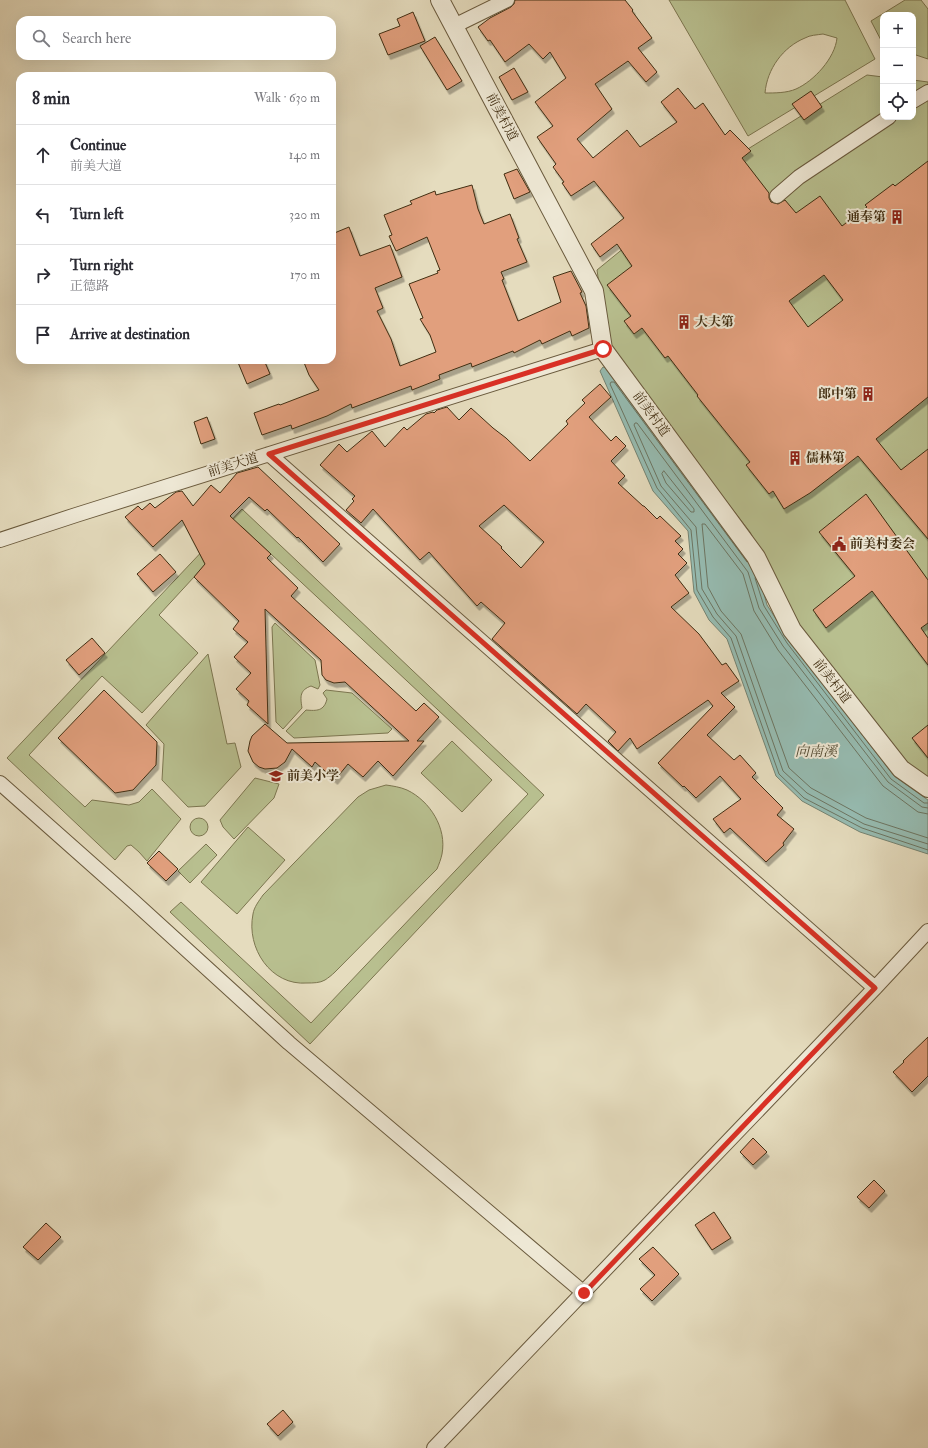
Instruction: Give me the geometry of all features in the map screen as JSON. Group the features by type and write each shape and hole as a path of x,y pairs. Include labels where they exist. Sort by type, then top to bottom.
{"street":[{"name":"前美村道","path":"440,0 594,291 603,349 756,557 792,630 901,769 928,788"},
{"path":"454,26 507,0"},
{"path":"916,99 928,92"},
{"path":"777,196 799,178 885,120"},
{"name":"前美大道","path":"0,540 603,349"},
{"path":"269,454 875,988"},
{"path":"0,783 132,900 289,1043 584,1293"},
{"path":"434,1448 584,1293 928,931"}],"green space":[{"path":"669,0 845,0 875,59 748,136","holes":["823,34 837,38 828,61 810,80 796,89 765,93 766,84 773,67 783,53 790,47 811,36"]},
{"path":"905,0 921,0 928,9 928,59 916,55 916,12 886,12"},
{"path":"880,15 880,38 871,21"},
{"path":"867,75 880,77 880,120 916,120 916,80 928,82 928,779 900,759 800,627 750,532 608,347 597,270 735,157"},
{"path":"242,509 544,795 310,1044 170,912 181,902 311,1023 528,794 241,526 159,615 198,653 142,713 102,676 29,755 85,807 92,800 129,805 139,802 152,789 181,819 147,861 131,845 127,846 115,860 7,758"},
{"path":"275,623 315,660 320,685 318,689 311,686 305,689 301,697 302,708 283,729 276,722 272,627"},
{"path":"208,654 227,744 235,743 241,767 205,806 188,807 162,780 164,744 146,725"},
{"path":"326,690 352,693 392,729 388,733 294,738 286,731 306,710 317,710 324,706 327,699 323,693"},
{"path":"452,741 492,780 462,812 421,773"},
{"path":"255,778 279,784 274,798 234,839 223,827 220,820"},
{"path":"386,785 407,790 415,795 430,808 435,816 442,835 443,844 442,856 437,869 335,972 326,979 319,982 307,983 294,982 282,978 272,971 264,962 253,940 253,914 256,906 263,895 358,797 369,790"},
{"path":"195,818 203,818 208,823 206,834 203,836 195,836 190,831 190,823"},
{"path":"248,827 285,860 237,914 201,882"},
{"path":"206,844 217,855 190,883 178,871"}],"water":[{"name":"向南溪","path":"603,367 609,369 757,568 767,605 790,641 894,776 928,800 928,854 860,832 802,801 776,776 727,639 709,620 694,592 688,531 653,491 600,371"}],"building":[{"path":"515,0 625,0 652,38 638,48 657,72 646,82 628,61 595,84 612,109 577,139 593,158 627,130 640,147 677,122 661,102 678,88 695,109 703,103 725,135 730,130 751,151 742,158 769,193 771,202 778,204 785,200 796,213 820,196 842,226 867,207 865,205 893,184 895,186 928,161 928,397 876,439 901,470 928,449 928,539 858,456 810,493 784,509 773,491 769,494 746,465 750,462 697,396 698,395 668,356 665,358 642,328 634,334 624,321 631,316 607,285 632,266 617,244 600,257 591,244 624,218 594,181 571,196 562,183 564,182 553,167 556,164 537,137 553,126 535,102 566,78 550,52 543,59 529,44 505,62 490,40 488,41 478,27 514,4","holes":["824,275 843,300 808,327 789,301"]},
{"path":"413,12 425,41 388,55 379,34 400,26 397,19"},
{"path":"435,37 462,81 447,90 420,46"},
{"path":"514,68 528,92 512,100 499,77"},
{"path":"811,91 822,107 804,120 792,104"},
{"path":"517,169 530,192 514,199 504,174"},
{"path":"472,185 478,209 484,224 510,214 519,238 517,239 527,262 501,272 504,279 502,280 518,321 561,302 553,277 571,271 582,292 580,293 586,306 589,328 572,336 570,331 542,344 540,340 514,353 513,351 472,367 471,363 439,375 440,379 412,390 411,386 352,408 351,404 327,416 292,429 291,425 262,435 254,413 319,390 309,375 305,364 336,364 336,232 349,227 360,256 390,245 402,277 375,288 383,308 377,311 391,339 400,366 436,352 430,335 420,319 423,318 409,284 438,273 437,271 440,270 427,237 396,251 389,236 392,235 384,215 412,204 410,201 435,191 436,195"},
{"path":"239,364 266,364 270,374 247,384"},
{"path":"600,384 611,397 589,417 611,441 616,436 626,446 611,461 625,476 618,483 657,519 660,516 681,536 675,541 683,549 678,554 687,563 675,575 689,593 671,607 699,634 722,665 726,663 739,681 721,693 735,707 707,735 734,760 740,755 756,773 752,777 783,808 777,815 794,829 783,843 784,845 766,862 730,828 724,833 713,819 741,799 720,776 696,798 658,763 713,706 708,700 637,749 630,738 618,751 608,741 616,732 586,704 577,714 492,639 505,623 481,602 477,606 429,552 420,560 373,509 361,523 346,510 354,501 352,499 355,496 320,465 339,444 347,452 372,431 385,447 404,427 407,430 426,414 434,413 437,410 447,407 459,420 471,408 530,461 568,424 566,421 585,403 582,400","holes":["504,505 544,542 521,568 501,548 502,547 479,526"]},
{"path":"207,417 215,439 201,444 194,422"},
{"path":"258,467 340,544 323,562 267,509 265,511 249,497 230,516 271,554 267,558 298,588 291,596 416,711 424,703 439,717 417,741 424,741 393,776 378,761 363,777 348,764 335,780 315,762 312,767 292,749 285,762 277,768 265,769 259,767 253,762 248,751 250,741 252,736 265,724 287,743 409,741 345,682 334,683 326,680 322,675 321,660 265,609 268,724 247,705 249,701 236,689 251,673 234,657 248,642 233,629 239,621 194,577 205,564 182,520 153,547 125,517 138,506 142,510 150,503 155,508 176,492 182,491 193,506 211,485 220,493 237,473"},
{"path":"866,494 928,580 928,623 921,628 928,638 928,665 872,591 826,628 813,610 855,576 819,532"},
{"path":"160,554 176,572 153,592 137,574"},
{"path":"92,638 105,653 79,675 66,660"},
{"path":"104,690 157,742 156,765 133,790 115,793 58,738"},
{"path":"928,725 928,758 912,738"},
{"path":"159,851 178,869 166,881 147,863"},
{"path":"928,1037 928,1076 912,1092 893,1072"},
{"path":"753,1138 767,1152 753,1165 740,1152"},
{"path":"874,1180 885,1191 869,1208 857,1197"},
{"path":"714,1212 731,1238 712,1250 695,1225"},
{"path":"46,1223 61,1237 38,1260 23,1247"},
{"path":"653,1247 679,1274 652,1301 640,1289 655,1275 639,1259"},
{"path":"283,1410 293,1422 278,1436 267,1424"}],"place":[{"name":"通奉第","path":"897,217"},
{"name":"大夫第","path":"684,322"},
{"name":"郎中第","path":"868,394"},
{"name":"儒林第","path":"795,458"},
{"name":"前美村委会","path":"839,544"},
{"name":"前美小学","path":"276,776"}],"route":[{"path":"584,1293 875,988 269,454 603,349"}]}
